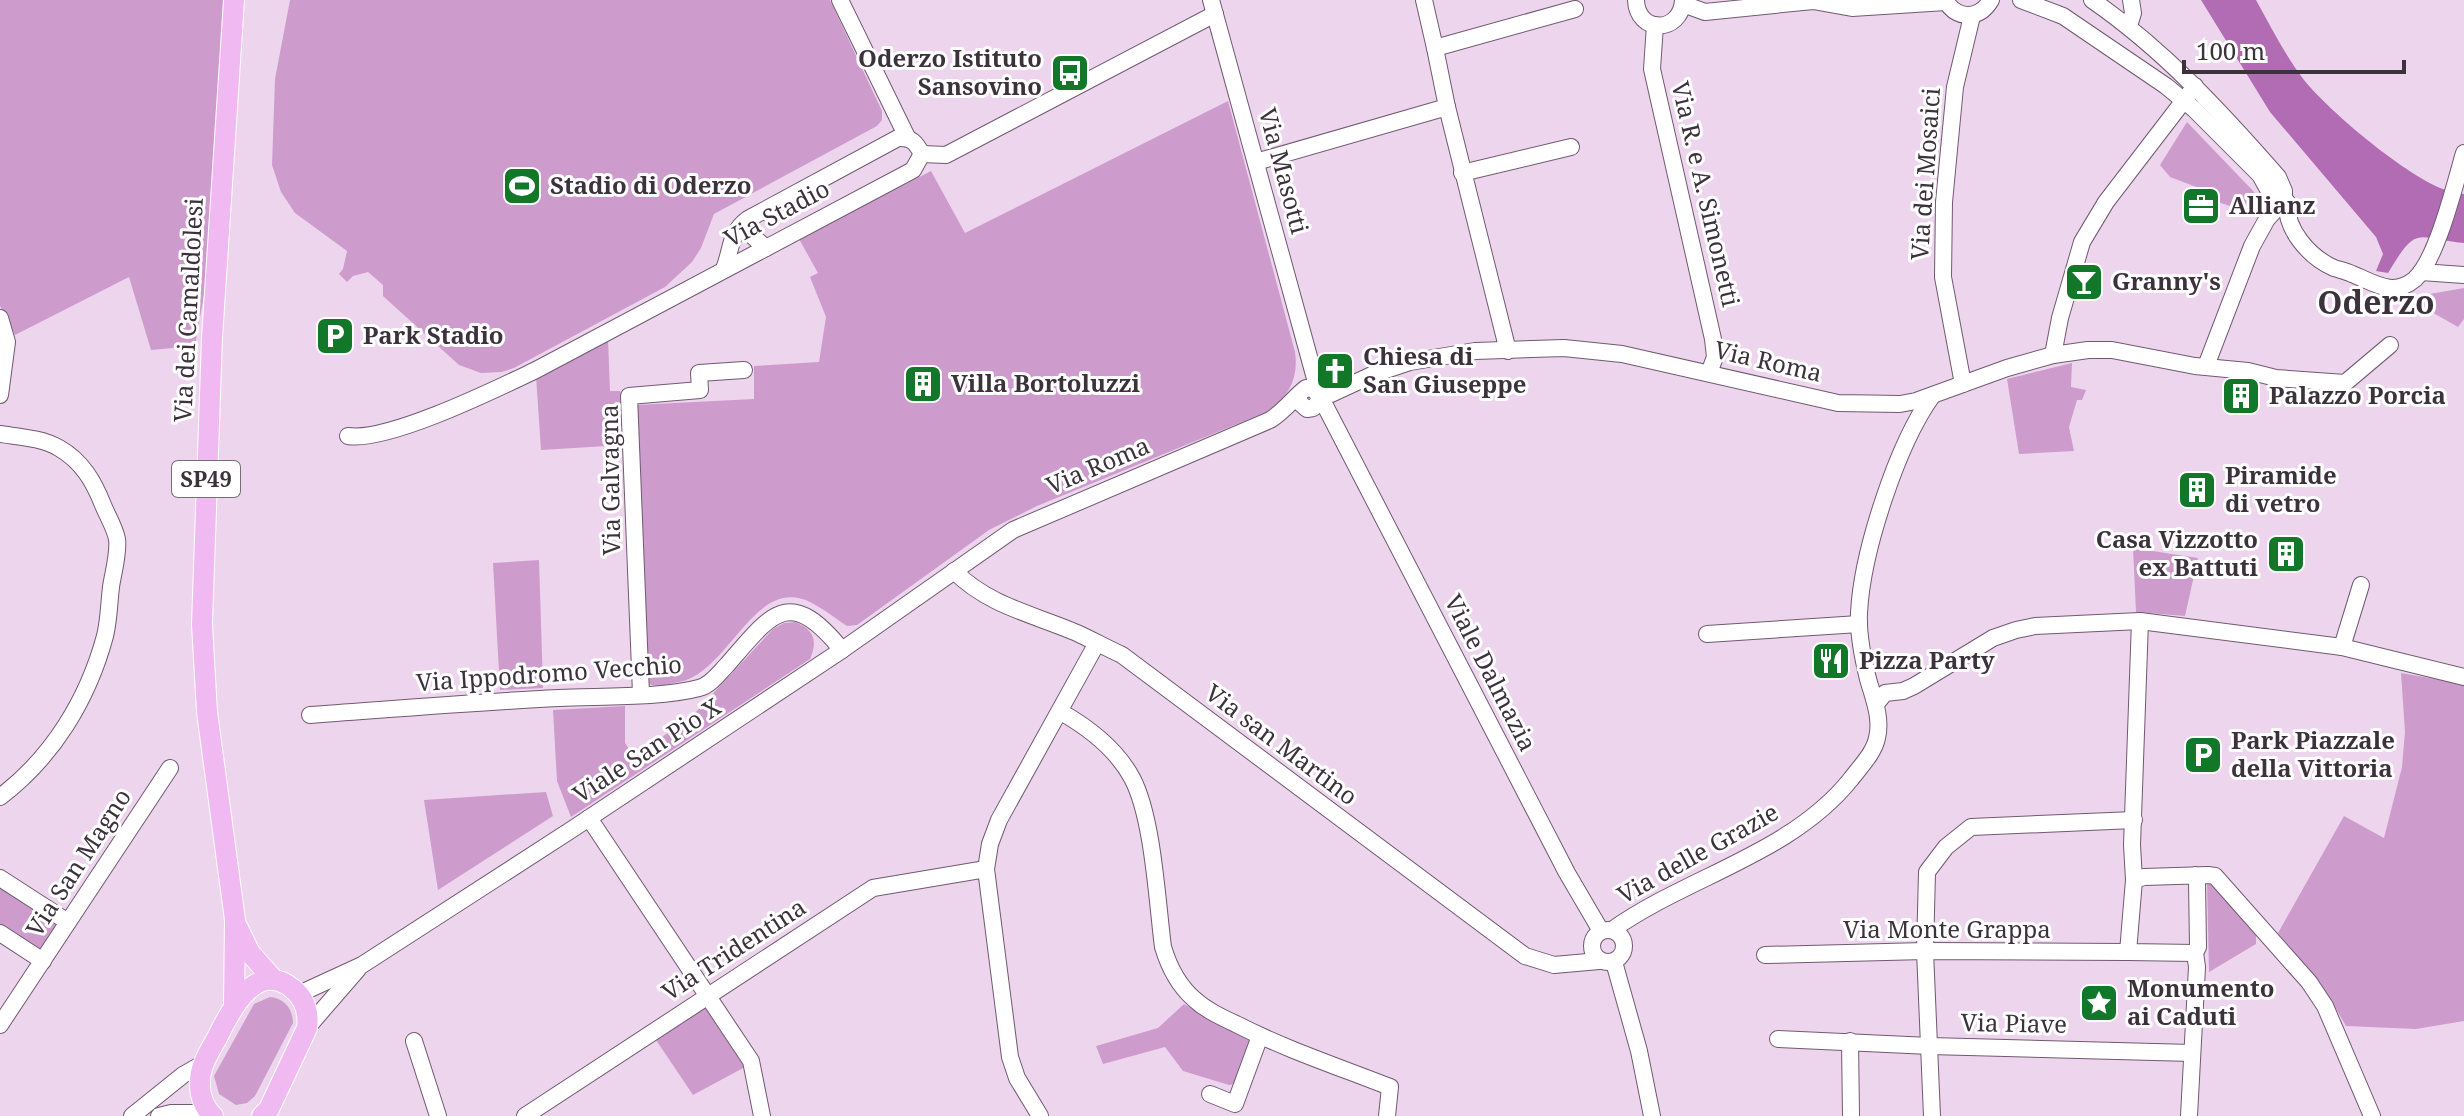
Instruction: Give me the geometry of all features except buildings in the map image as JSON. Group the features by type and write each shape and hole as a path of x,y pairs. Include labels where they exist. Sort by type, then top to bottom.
{"main road":[{"name":"Via dei Camaldolesi","path":"234,0 213,323 202,624 209,727 235,920 234,1004"},
{"name":"Via dei Camaldolesi","path":"233,36 245,0"},
{"name":"Via dei Camaldolesi","path":"235,920 250,953 274,980"},
{"name":"SP49","path":"211,1115 200,1088 204,1063 234,1004 253,985 274,980 299,994"},
{"path":"267,1114 307,1028 307,1011 299,994"}],"street":[{"path":"840,0 907,137 922,154 946,155 1213,7"},
{"path":"1424,0 1462,173 1508,351"},
{"path":"1636,0 1642,19 1663,26 1677,18 1683,2 1705,12 1813,1 1852,8 1946,1 1957,13 1972,16 1996,1"},
{"path":"2021,0 2063,16 2177,95 2260,175 2302,243 2316,258 2371,284 2389,289 2405,286 2421,272 2432,253 2464,153"},
{"path":"2092,0 2129,26 2190,82 2278,177 2284,191 2281,205 2267,219 2252,246 2206,366"},
{"path":"2129,26 2133,13 2131,0"},
{"name":"Via Masotti","path":"1213,7 1306,355 1309,399"},
{"path":"1435,48 1575,9"},
{"name":"Via dei Mosaici","path":"1963,384 1943,277 1944,202 1955,87 1972,16"},
{"name":"Via R. e A. Simonetti","path":"1655,25 1652,69 1713,339 1715,357 1709,373"},
{"path":"2053,355 2060,318 2082,242 2177,95 2190,82"},
{"path":"1256,162 1447,107"},
{"path":"724,269 737,226 898,138 907,137"},
{"path":"1462,173 1571,147"},
{"name":"Via Stadio","path":"348,436 358,437 402,425 473,400 534,371 913,170 922,154"},
{"path":"752,217 749,233 753,240 766,248"},
{"path":"2421,272 2464,275"},
{"path":"0,318 7,342 0,395"},
{"name":"Via Roma","path":"954,571 1013,530 1270,420 1309,399 1325,397 1374,374 1410,362 1475,351 1564,348 1622,354 1838,403 1900,404 2053,355 2088,350 2112,350 2276,378 2345,383 2390,345"},
{"name":"Via Galvagna","path":"641,694 629,396 700,390 699,373 744,370"},
{"name":"Via delle Grazie","path":"1652,1116 1639,1051 1593,938 1637,912 1768,847 1818,811 1849,781 1872,750 1877,740 1876,704 1859,624 1865,564 1891,480 1910,432 1932,396"},
{"name":"Viale Dalmazia","path":"1309,399 1338,434 1567,873 1606,931"},
{"path":"1900,404 1908,414 1910,432"},
{"path":"0,434 38,440 72,456 96,487 117,540 105,634 90,679 76,709 48,751 34,769 0,797"},
{"name":"Via san Martino","path":"954,571 971,588 1008,607 1122,655 1525,956 1554,965 1601,957"},
{"name":"Viale San Pio X","path":"299,994 362,965 842,650 954,571"},
{"path":"2342,647 2361,585"},
{"name":"Via Ippodromo Vecchio","path":"310,715 702,688 714,679 763,624 775,615 789,611 805,614 822,626 842,650"},
{"path":"2351,620 2365,651"},
{"path":"2128,952 2134,880 2132,845 2140,621"},
{"path":"1876,704 1881,696 1914,686 1993,638 2016,630 2035,626 2140,621 2342,647 2464,677"},
{"path":"1707,634 1859,624"},
{"path":"1040,1116 1017,1078 1010,1057 986,869 993,833 1097,643"},
{"path":"1866,664 1877,682 1890,692"},
{"path":"1061,712 1097,736 1132,777 1145,819 1163,947 1168,965 1178,982 1208,1010 1260,1036 1390,1087 1387,1116"},
{"name":"Via San Magno","path":"0,1025 170,768"},
{"path":"589,818 751,1061 762,1116"},
{"path":"1930,1046 1925,951 1927,872 1946,847 1971,827 2134,820"},
{"name":"Via Tridentina","path":"525,1116 873,888 986,869"},
{"path":"2189,1116 2197,967 2195,953 2198,947 2195,875"},
{"path":"2134,880 2211,875 2222,883 2309,982 2337,1032 2372,1116"},
{"path":"0,878 68,922"},
{"name":"Via delle Grazie","path":"1601,957 1621,955 1624,945 1620,936 1606,931"},
{"path":"0,933 43,961"},
{"name":"Via Monte Grappa","path":"1765,955 1925,951 2195,953"},
{"name":"Viale San Pio X","path":"307,1028 362,965"},
{"path":"1210,1094 1235,1104 1260,1036"},
{"name":"Via Piave","path":"1778,1039 2192,1053"},
{"path":"414,1041 438,1116"},
{"path":"1850,1041 1851,1116"},
{"name":"Via Piave","path":"1930,1046 1932,1116"},
{"path":"132,1116 183,1075 204,1063"},
{"path":"159,1116 171,1113 211,1115"}],"shaded area":[{"path":"0,0 234,0 220,205 195,346 151,350 129,277 15,335 0,306"},
{"name":"Stadio di Oderzo","path":"290,0 830,0 882,111 882,120 877,126 714,214 692,262 665,287 514,368 481,373 459,365 383,296 383,285 368,272 353,276 347,282 339,274 347,251 295,213 281,192 272,165 275,79"},
{"path":"2201,0 2256,0 2297,70 2331,108 2406,169 2440,188 2464,194 2464,243 2418,238 2405,247 2388,273 2376,271 2383,254 2376,237 2270,112"},
{"path":"1228,101 1295,352 1293,380 1280,402 1264,413 1037,506 989,530 857,625 847,626 810,602 790,597 773,602 757,613 713,662 697,675 667,685 649,684 635,405 754,399 754,366 819,362 826,317 810,277 818,273 799,239 931,171 965,233"},
{"path":"2187,122 2256,194 2251,213 2197,195 2199,188 2170,177 2160,165"},
{"path":"2464,288 2464,319 2458,327 2407,298"},
{"path":"608,339 610,391 620,391 623,445 541,450 536,376"},
{"path":"2072,363 2071,387 2086,390 2082,400 2077,400 2069,427 2074,451 2019,454 2007,379"},
{"path":"2133,548 2198,558 2185,616 2136,612"},
{"path":"539,560 543,688 500,690 493,563"},
{"path":"795,622 813,636 814,647 810,659 571,817 557,781 553,710 625,706 625,743 634,757 694,714 773,629"},
{"path":"2401,673 2464,684 2464,1021 2416,1029 2346,1026 2332,1002 2278,933 2344,816 2384,838 2402,767 2405,732"},
{"path":"546,792 553,816 438,890 424,800"},
{"path":"0,878 68,922 43,961 0,933"},
{"path":"2215,880 2256,934 2256,944 2209,972 2207,881"},
{"path":"270,997 287,1005 293,1023 255,1096 247,1103 236,1105 219,1094 214,1076 254,1004"},
{"path":"1184,1004 1253,1039 1236,1084 1229,1085 1183,1071 1165,1047 1103,1064 1096,1046 1158,1028"},
{"path":"704,1007 709,1008 745,1067 693,1095 656,1040"}],"place":[{"name":"Oderzo Istituto Sansovino","path":"1070,73"},
{"name":"Stadio di Oderzo","path":"522,186"},
{"name":"Allianz","path":"2201,206"},
{"name":"Granny's","path":"2084,282"},
{"name":"Park Stadio","path":"335,336"},
{"name":"Chiesa di San Giuseppe","path":"1335,371"},
{"name":"Villa Bortoluzzi","path":"923,384"},
{"name":"Palazzo Porcia","path":"2241,396"},
{"name":"Piramide di vetro","path":"2197,490"},
{"name":"Casa Vizzotto ex Battuti","path":"2286,554"},
{"name":"Pizza Party","path":"1831,661"},
{"name":"Park Piazzale della Vittoria","path":"2203,755"},
{"name":"Monumento ai Caduti","path":"2099,1003"}],"district":[{"name":"Oderzo","path":"2376,303"}]}
